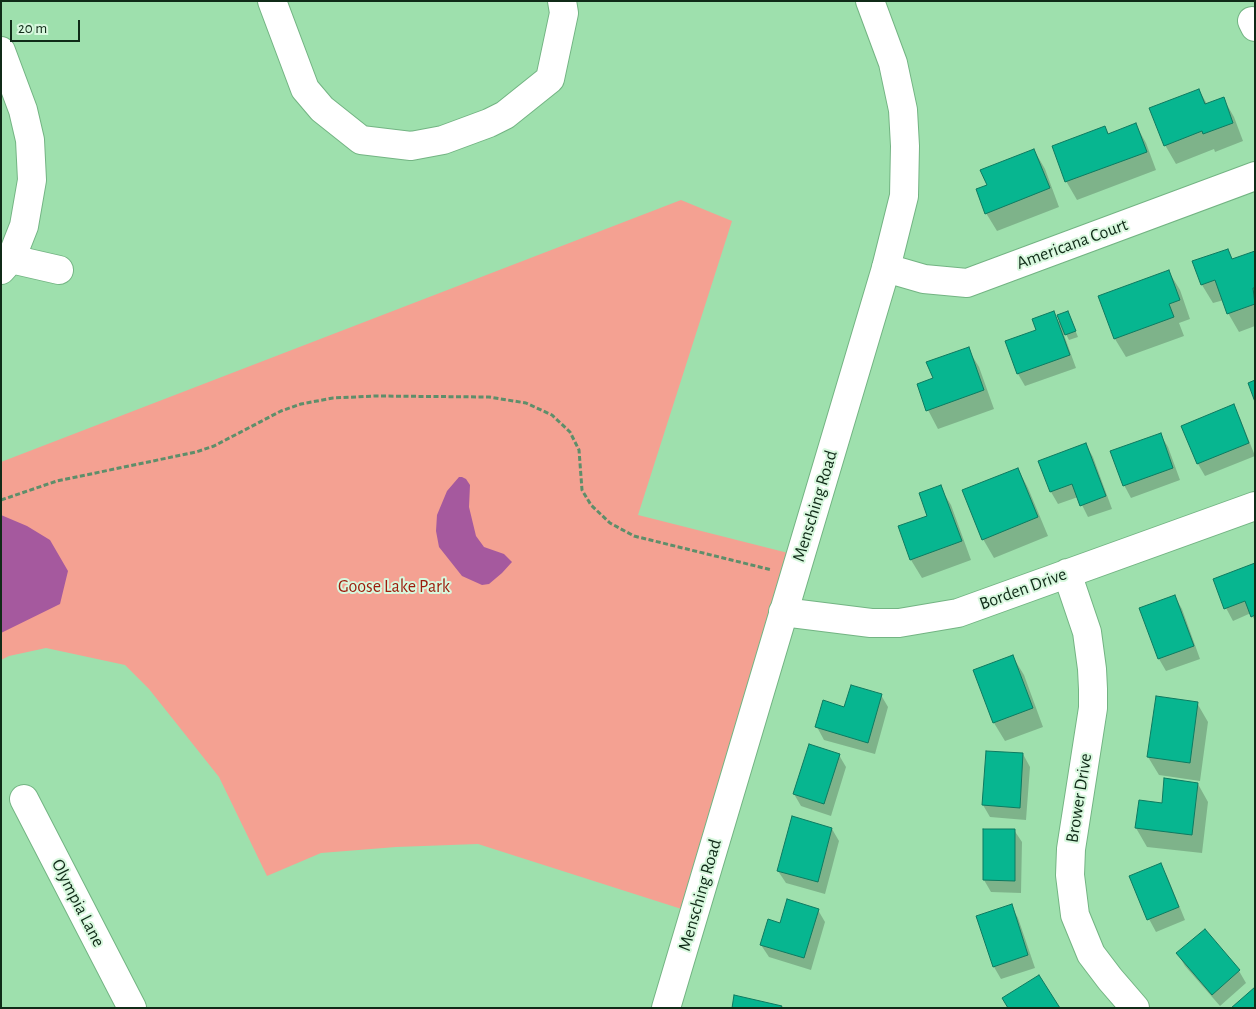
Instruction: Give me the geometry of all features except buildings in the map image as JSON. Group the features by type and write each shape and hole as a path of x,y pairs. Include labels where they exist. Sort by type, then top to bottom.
{"street":[{"path":"272,1 305,89 322,109 361,140 411,146 443,140 505,115 550,79 564,13 562,1"},
{"name":"Mensching Road","path":"666,1008 886,268 904,196 903,110 893,63 870,1"},
{"path":"1,51 28,132 32,180 24,226 6,264 59,270"},
{"name":"Americana Court","path":"886,268 924,279 967,283 1255,176"},
{"name":"Borden Drive","path":"783,612 870,622 899,623 958,613 1255,506"},
{"name":"Brower Drive","path":"1067,573 1087,632 1093,689 1093,708 1071,849 1070,875 1075,915 1092,954 1110,980 1135,1008"},
{"name":"Olympia Lane","path":"24,799 132,1008"}],"path":[{"path":"1,500 57,481 196,452 214,446 281,411 301,404 333,398 375,396 489,397 526,403 552,416 570,432 579,450 582,490 591,505 610,523 634,536 794,575"}],"green space":[{"name":"Goose Lake Park","path":"681,200 732,221 638,515 800,556 694,913 478,844 396,847 321,853 267,876 219,777 149,689 125,665 46,648 9,656 1,660 1,462"}],"shaded area":[{"path":"459,477 466,479 470,485 469,507 476,536 484,547 504,554 512,562 489,584 482,585 462,576 439,547 436,531 437,515 447,491"},
{"path":"1,515 27,526 50,540 68,571 60,604 1,633"}]}
